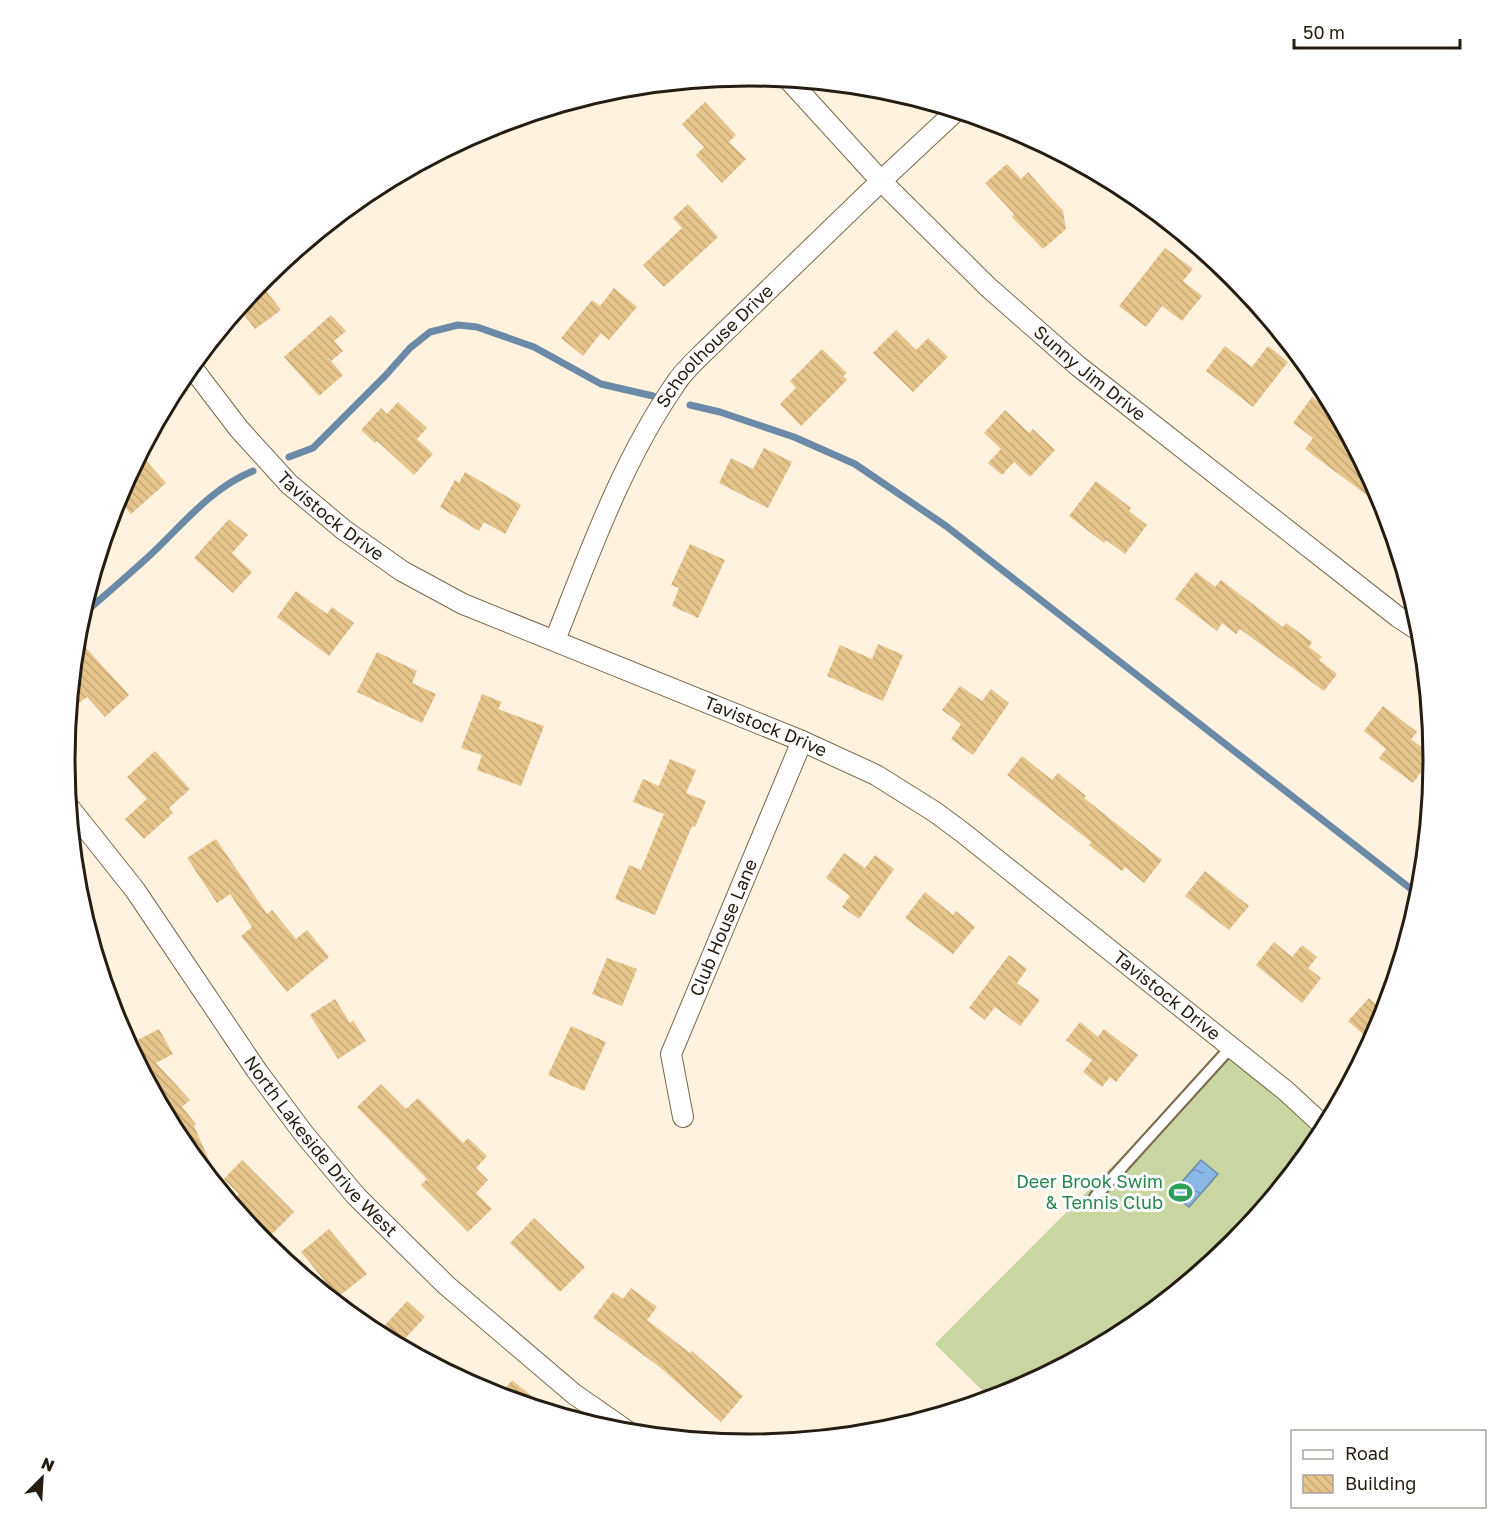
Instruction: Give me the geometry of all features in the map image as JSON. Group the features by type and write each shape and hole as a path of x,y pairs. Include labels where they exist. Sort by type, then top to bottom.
{"street":[{"name":"Sunny Jim Drive","path":"796,87 881,181 988,287 1078,366 1409,624"},
{"name":"Schoolhouse Drive","path":"555,640 609,506 644,433 677,381 704,352 950,117"},
{"name":"Tavistock Drive","path":"197,374 239,429 289,484 344,531 402,571 463,604 802,741 876,775 935,812 1286,1091 1318,1120"},
{"name":"Club House Lane","path":"683,1117 671,1054 802,741"},
{"name":"North Lakeside Drive West","path":"78,818 135,890 257,1071 304,1134 356,1196 446,1286 574,1394 610,1419"}],"lane":[{"path":"1095,1197 1231,1047"}],"green space":[{"name":"Deer Brook Swim & Tennis Club","path":"1231,1047 1317,1121 1284,1170 1226,1237 1159,1295 1086,1344 1007,1383 983,1392 935,1344"}],"water":[{"path":"1201,1160 1218,1174 1189,1207 1172,1193"}],"building":[{"path":"705,102 736,135 729,142 746,159 722,183 696,155 704,147 682,124"},
{"path":"1007,164 1021,179 1028,172 1063,211 1066,229 1043,249 1012,217 1014,214 985,183"},
{"path":"688,204 718,237 664,287 643,265 682,228 673,218"},
{"path":"1165,248 1193,269 1183,281 1202,296 1182,321 1162,306 1146,327 1119,306"},
{"path":"614,288 637,307 609,340 601,333 583,356 561,338 592,300 600,306"},
{"path":"266,290 281,310 255,329 244,314"},
{"path":"331,315 346,331 334,341 343,351 331,361 343,375 319,396 284,357"},
{"path":"896,330 916,350 928,338 948,357 913,392 873,353"},
{"path":"1225,346 1252,367 1268,346 1288,362 1253,407 1206,371"},
{"path":"822,349 847,373 843,376 847,380 801,426 780,404 796,388 790,381"},
{"path":"1312,397 1320,403 1333,423 1370,497 1305,449 1313,438 1293,423"},
{"path":"398,402 427,428 417,439 433,454 414,475 377,441 375,443 361,430 381,408 387,414"},
{"path":"1005,410 1029,433 1033,429 1055,450 1030,477 1014,462 1002,475 988,463 1001,449 984,433"},
{"path":"764,448 792,462 768,508 719,483 731,458 753,469"},
{"path":"146,460 166,483 131,514 124,506"},
{"path":"465,472 521,505 505,534 484,522 479,531 440,507 455,480 459,483"},
{"path":"1096,481 1131,508 1129,511 1147,525 1125,554 1106,540 1104,543 1069,516"},
{"path":"229,519 248,535 232,553 252,572 233,593 194,558"},
{"path":"690,544 725,560 698,618 672,606 679,588 671,585"},
{"path":"1196,572 1215,587 1221,580 1283,627 1286,623 1312,642 1309,647 1322,657 1319,660 1337,674 1324,691 1240,629 1236,634 1222,623 1217,631 1175,599"},
{"path":"296,591 327,614 332,607 354,623 329,656 277,617"},
{"path":"878,644 903,655 883,701 827,676 840,645 872,659"},
{"path":"85,647 129,695 105,717 87,697 79,703"},
{"path":"377,652 417,671 412,683 436,694 422,723 357,692"},
{"path":"960,686 982,701 991,689 1009,703 973,755 951,739 961,724 942,710"},
{"path":"482,694 502,702 498,709 544,726 521,786 477,770 482,755 461,748"},
{"path":"1383,706 1417,732 1411,739 1423,748 1423,770 1413,783 1379,758 1386,749 1364,731"},
{"path":"155,751 190,789 169,808 173,813 144,839 125,819 147,799 127,777"},
{"path":"1022,756 1052,780 1058,773 1086,796 1084,798 1162,860 1144,883 1125,867 1122,871 1089,845 1091,842 1007,775"},
{"path":"670,759 696,770 686,793 706,801 695,827 692,826 655,915 615,899 629,865 641,870 664,814 633,802 643,779 659,786"},
{"path":"216,839 267,914 272,910 296,939 307,930 329,957 287,992 241,936 252,927 230,894 217,903 187,858"},
{"path":"844,853 865,868 875,855 894,869 859,919 842,907 850,896 826,878"},
{"path":"1205,871 1249,906 1229,930 1185,896"},
{"path":"925,892 953,915 956,911 975,927 953,954 905,918"},
{"path":"1274,942 1292,957 1302,945 1317,957 1308,968 1321,978 1302,1003 1256,965"},
{"path":"1009,955 1027,969 1017,983 1040,1000 1020,1026 995,1007 985,1020 969,1008"},
{"path":"607,958 637,969 622,1006 592,994"},
{"path":"1369,998 1377,1005 1364,1035 1348,1021"},
{"path":"335,999 350,1023 353,1020 366,1041 338,1059 310,1015"},
{"path":"1080,1022 1098,1037 1104,1029 1138,1055 1116,1082 1110,1077 1102,1087 1083,1072 1092,1060 1066,1040"},
{"path":"571,1026 606,1042 584,1091 548,1075"},
{"path":"159,1029 173,1054 156,1063 190,1100 182,1107 196,1124 194,1126 212,1167 165,1097 137,1041"},
{"path":"381,1084 406,1109 418,1098 463,1143 468,1138 487,1156 476,1168 488,1180 476,1193 492,1209 468,1232 421,1185 427,1179 357,1107"},
{"path":"242,1160 294,1212 271,1235 242,1204 236,1197 239,1194 224,1179"},
{"path":"534,1218 585,1267 560,1292 510,1243"},
{"path":"329,1229 367,1274 340,1296 331,1288 301,1252"},
{"path":"631,1288 657,1307 647,1320 690,1353 692,1351 743,1396 721,1422 661,1368 593,1318 613,1292 623,1299"},
{"path":"407,1301 425,1317 404,1339 384,1326"},
{"path":"512,1380 535,1399 532,1398 505,1388"}],"waterway":[{"path":"289,457 313,448 410,348 430,332 458,325 477,327 534,347 601,384 653,396"},
{"path":"690,405 720,412 794,437 855,464 946,526 1410,889"},
{"path":"94,605 147,558 209,498 253,471"}],"place":[{"name":"Deer Brook Swim & Tennis Club","path":"1181,1192"}]}
